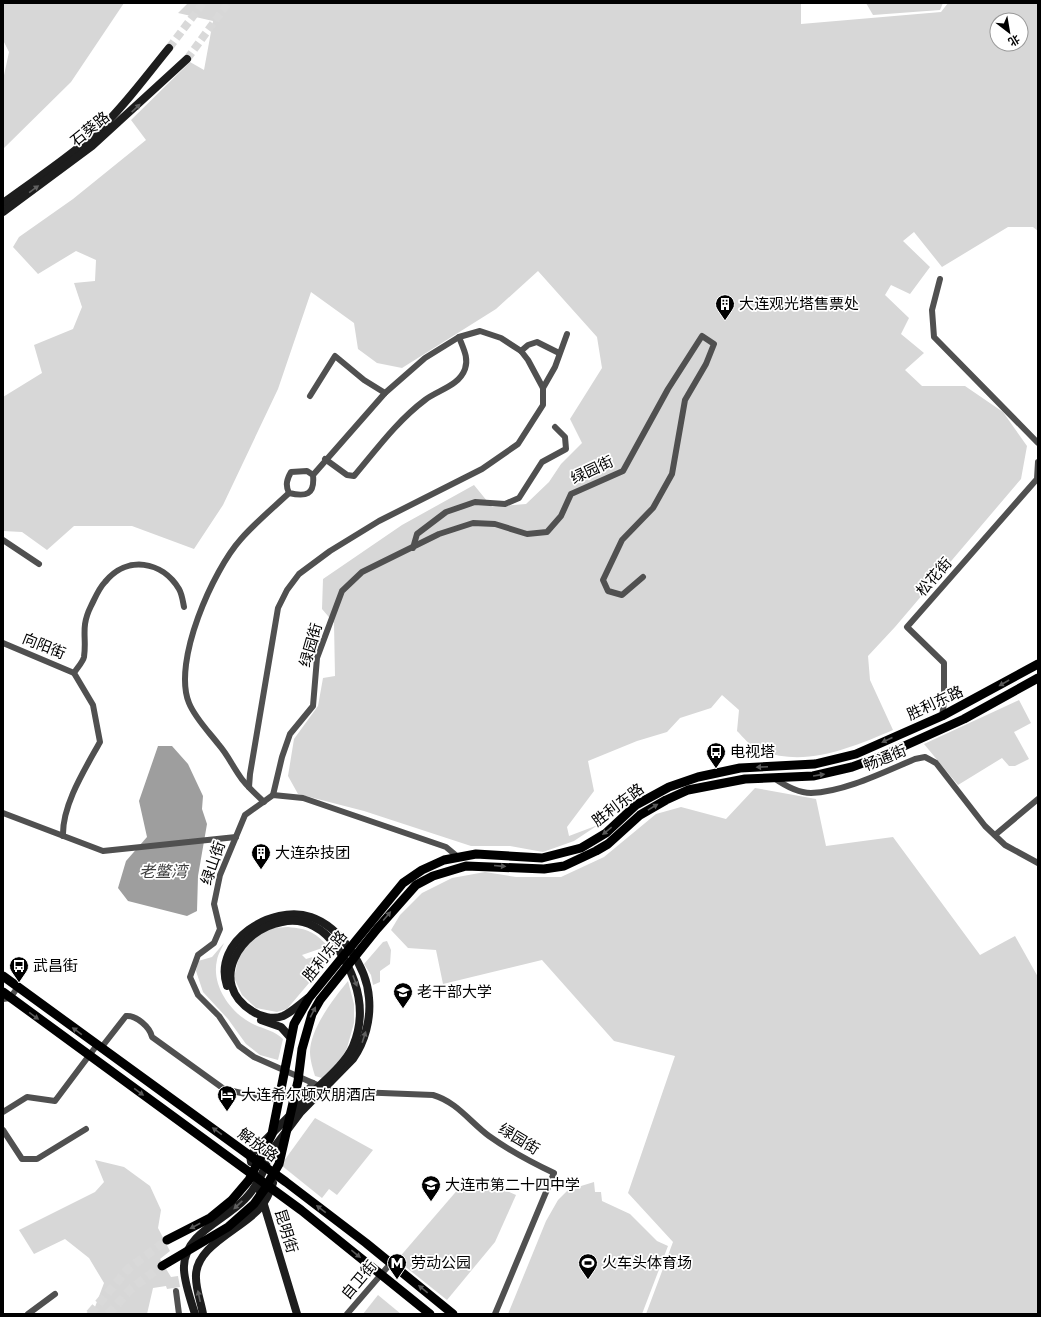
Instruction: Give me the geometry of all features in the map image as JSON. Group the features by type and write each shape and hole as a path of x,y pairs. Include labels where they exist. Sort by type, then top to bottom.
{"main road":[{"path":"3,203 76,150 96,133 117,112 169,48"},
{"name":"石葵路","path":"3,212 105,135 187,59"},
{"name":"胜利东路","path":"167,1240 210,1218 232,1200 249,1180 272,1134 290,1037 294,1024 308,998 403,883 422,870 444,860 476,854 542,858 581,848 606,833 636,805 669,787 698,777 740,768 815,764 856,754 942,716 1038,664"},
{"name":"胜利东路","path":"162,1266 223,1230 243,1215 254,1204 279,1164 298,1081 302,1049 312,1014 320,1000 363,946 403,898 416,885 433,876 471,865 544,870 564,866 608,844 640,815 666,800 688,790 726,782 830,773 852,767 882,756 971,716 1038,678"},
{"path":"250,1155 299,1111 360,1049 366,1033 369,998 358,963 339,935 325,924 311,917 290,915 276,917 248,930 232,947 224,972 230,994 242,1010 260,1020 281,1027 290,1037"},
{"path":"308,998 283,1016 274,1018 264,1017 246,1008 234,992 230,979 232,962 241,946 256,932 273,923 289,920 306,922 315,926 337,947 357,985 360,1004 359,1025 353,1046 341,1068"},
{"name":"解放路","path":"3,976 250,1155 391,1263 453,1314"},
{"name":"解放路","path":"5,997 301,1210 430,1314"},
{"path":"262,1165 299,1111"},
{"path":"194,1314 183,1268 185,1256 196,1237 234,1209 255,1186 267,1163 272,1134"},
{"name":"昆明街","path":"250,1155 255,1177 297,1314"},
{"path":"203,1314 196,1278 198,1264 203,1255 212,1245 248,1219 261,1207 269,1194 279,1164"}],"street":[{"path":"940,279 932,310 934,337 1038,443"},
{"path":"249,787 271,643 278,608 287,590 299,574 330,551 380,521 482,469 518,444 543,405 543,388 528,360 521,351 501,338 480,331 459,338 425,358 385,393 313,475 314,485 310,492 302,496 289,493 286,488 287,480 291,472 307,471 313,475"},
{"path":"543,388 555,367 567,334"},
{"name":"绿园街","path":"273,795 282,757 290,734 313,706 317,658 342,591 362,572 439,534 473,523 494,524 527,534 547,532 561,516 571,494 623,471 668,389 702,336 714,344 706,364 685,400 672,474 653,508 622,540 602,580 608,591 622,595 643,577"},
{"path":"325,460 347,475 354,476 406,415 426,399 456,382 465,371 467,360 459,338"},
{"path":"521,351 528,345 537,342 559,353"},
{"path":"310,396 335,356 364,380 385,393"},
{"path":"413,548 417,534 446,512 475,502 505,504 519,498 542,462 566,449 565,437 555,427"},
{"name":"松花街","path":"942,716 944,703 944,663 907,627 1037,479 1038,462"},
{"path":"264,802 239,775 232,762 189,702 186,683 188,656 197,616 217,574 240,540 289,493"},
{"path":"3,540 39,564"},
{"path":"63,836 62,823 80,778 100,742 92,705 74,673 84,658 84,627 90,607 105,581 122,568 138,563 151,566 164,573 180,590 184,607"},
{"name":"向阳街","path":"3,643 74,673"},
{"name":"畅通街","path":"774,778 787,787 810,793 852,785 915,759 925,758 936,763 985,826 1005,845 1038,863"},
{"path":"273,795 303,798 446,847 458,857"},
{"name":"绿山街","path":"273,795 245,815 220,875 214,904 220,929 214,943 198,955 190,978 198,995 219,1016 239,1046 254,1057 331,1091"},
{"path":"995,835 1038,799"},
{"path":"3,813 103,851 236,837"},
{"path":"5,997 18,987"},
{"path":"3,1112 27,1097 55,1101 89,1056 126,1016 130,1016 150,1029 152,1037 224,1089 267,1099 302,1095 313,1083"},
{"name":"绿园街","path":"331,1091 433,1095 444,1098 511,1152 554,1173 495,1314"},
{"path":"3,1130 22,1159 37,1159 86,1128"},
{"name":"自卫街","path":"347,1314 380,1273 391,1263"},
{"path":"176,1291 179,1314"},
{"path":"28,1314 55,1294"}],"shaded area":[{"path":"3,3 124,3 71,82 3,149 3,80 9,52 3,40"},
{"path":"188,3 801,3 801,24 941,12 948,3 1038,3 1038,231 1033,227 1008,227 942,267 914,232 903,241 930,267 910,294 891,285 885,295 909,318 901,334 924,353 905,370 922,386 965,386 1003,412 1027,446 1021,479 895,627 868,656 870,680 893,730 826,754 809,757 775,755 755,748 737,731 739,710 722,695 711,708 680,718 667,732 637,741 588,761 594,791 567,827 569,836 598,825 574,841 543,852 510,846 471,846 364,811 298,794 288,776 294,739 318,706 323,678 335,676 334,623 322,609 323,579 402,525 474,485 492,507 526,504 549,482 561,464 582,443 570,419 602,368 597,337 538,271 496,309 402,368 377,363 358,349 354,323 311,292 278,389 223,505 194,549 132,526 74,526 47,550 22,532 3,531 3,397 42,373 34,345 73,329 82,307 74,283 95,281 96,260 76,251 38,274 13,247 19,237 73,199 146,140 131,120 190,62 204,70 213,21 178,13"},
{"path":"866,3 943,3 940,10 873,15"},
{"path":"1019,700 1031,723 1014,732 1029,759 1015,766 1009,766 1002,758 958,785 924,744"},
{"path":"755,788 816,799 826,846 893,837 980,955 1015,936 1038,977 1038,1314 646,1314 673,1242 628,1193 675,1056 614,1041 542,960 443,984 436,950 408,948 391,930 400,915 422,893 452,878 485,872 516,877 561,877 604,857 656,814 681,807 726,819"},
{"path":"288,927 310,932 323,941 328,946 302,955 306,959 323,954 326,957 326,963 287,1009 277,1012 256,1008 242,995 234,978 238,960 245,946 256,936 273,928"},
{"path":"387,941 391,950 390,964 380,971 380,982 373,985 371,975 364,964 383,942"},
{"path":"224,943 219,953 216,969 217,979 224,997 229,1005 243,1018 283,1039 278,1060 260,1055 246,1044 228,1019 203,992 196,971 198,961 212,957"},
{"path":"348,981 354,1004 354,1023 347,1048 337,1067 322,1078 315,1076 310,1052 314,1034 324,1014"},
{"path":"315,1118 373,1150 337,1195 329,1189 322,1198 281,1165"},
{"path":"95,1160 124,1167 150,1186 161,1210 158,1228 170,1251 160,1259 171,1277 178,1276 180,1287 167,1289 166,1286 153,1288 147,1314 85,1314 95,1307 104,1283 89,1258 65,1239 34,1254 19,1230 95,1192 104,1182"},
{"name":"火车头体育场","path":"594,1182 595,1192 601,1192 602,1201 630,1214 657,1241 668,1246 642,1314 508,1314 546,1221 558,1200 568,1190"},
{"path":"493,1185 516,1195 495,1242 447,1300 397,1260 460,1187"},
{"path":"378,1295 401,1314 363,1314"}],"water":[{"name":"老鳖湾","path":"158,746 172,746 188,764 203,796 202,809 207,824 198,876 197,911 187,916 128,901 118,888 126,861 147,837 139,801"}],"tunnel":[{"path":"169,48 203,3"},
{"path":"187,59 228,3"},
{"path":"90,1314 128,1269 167,1240"},
{"path":"108,1314 132,1288 162,1266"}],"place":[{"name":"大连观光塔售票处","path":"725,321"},
{"name":"电视塔","path":"716,769"},
{"name":"大连杂技团","path":"261,870"},
{"name":"武昌街","path":"19,983"},
{"name":"老干部大学","path":"403,1009"},
{"name":"大连希尔顿欢朋酒店","path":"227,1112"},
{"name":"大连市第二十四中学","path":"431,1202"},
{"name":"劳动公园","path":"397,1280"},
{"name":"火车头体育场","path":"588,1280"}]}
